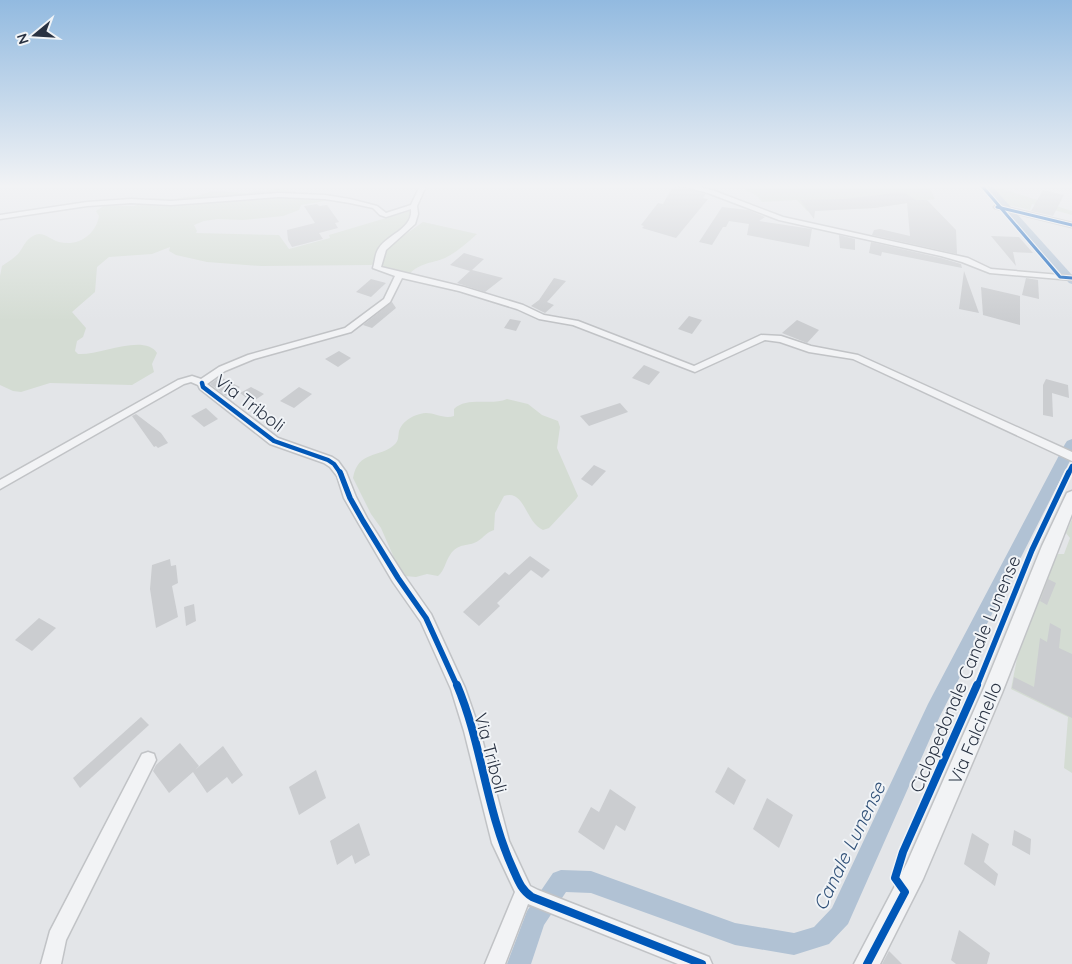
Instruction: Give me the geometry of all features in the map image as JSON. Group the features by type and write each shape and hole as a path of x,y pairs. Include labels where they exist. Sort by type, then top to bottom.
{"street":[{"path":"404,231 382,249 377,268 520,307 542,317 575,322 682,365 695,368 764,337 782,339 809,350 855,357 1072,457"},
{"path":"836,231 941,254 965,260 976,266 1002,272 1072,278"},
{"name":"Via Triboli","path":"400,275 387,300 348,330 251,356 222,369 202,383 203,388 274,441 328,460 334,464 342,475 350,498 363,521 398,578 426,618 458,688 472,731 501,843 528,894"},
{"path":"0,485 181,382 192,379 202,383"},
{"name":"Via Falcinello","path":"867,964 919,863 992,693 1052,540 1072,497"},
{"path":"51,964 57,938 148,760"},
{"path":"495,964 528,894 702,964"}],"shaded area":[{"path":"92,231 197,231 196,233 279,235 289,249 330,238 329,235 342,231 400,231 382,249 374,264 371,265 261,266 207,262 176,255 169,251 170,247 152,254 109,257 97,267 95,292 72,312 86,328 83,337 77,341 75,351 78,354 87,354 132,345 151,347 157,353 152,364 154,372 132,385 50,383 21,392 13,391 0,385 0,276 2,266 18,254 27,241 38,234 59,242 73,243 80,241"},
{"path":"410,231 463,231 477,234 449,256 422,265 409,274 382,268 386,248"},
{"path":"507,399 528,404 542,415 558,421 560,427 557,448 578,496 549,528 543,530 532,520 516,497 511,495 504,496 495,513 494,530 475,543 456,548 438,576 427,574 416,577 405,576 353,478 356,469 364,459 394,445 398,440 402,425 413,416 424,413 450,417 454,416 454,409 459,405"},
{"path":"1072,519 1072,773 1064,768 1068,717 1011,689 1023,628 1058,554 1064,554 1070,538 1066,533"}],"building":[{"path":"287,231 327,231 319,233 323,239 292,247 288,240"},
{"path":"652,231 682,231 676,238"},
{"path":"706,231 721,231 712,245 699,242"},
{"path":"748,231 812,231 809,247 747,235"},
{"path":"874,231 889,231 910,236 910,231 956,231 957,254 872,235"},
{"path":"839,235 855,239 855,250 840,248"},
{"path":"991,236 1019,237 1033,253 1013,252 1016,266"},
{"path":"871,242 941,258 961,264 962,268 882,252 881,256 869,253"},
{"path":"464,253 484,259 472,270 503,278 485,292 457,283 470,271 450,265"},
{"path":"964,271 979,313 959,309"},
{"path":"554,278 566,281 547,302 554,305 545,313 531,306 539,300"},
{"path":"1026,278 1038,280 1039,299 1022,295"},
{"path":"371,279 386,283 371,297 356,292"},
{"path":"981,287 1020,296 1020,325 983,315"},
{"path":"392,302 396,308 372,328 363,325"},
{"path":"689,316 702,320 692,334 678,329"},
{"path":"510,319 521,321 516,331 504,328"},
{"path":"797,320 819,330 807,343 782,333"},
{"path":"339,351 351,358 338,367 325,359"},
{"path":"644,365 660,372 649,385 632,378"},
{"path":"220,377 240,387 226,396 210,384"},
{"path":"1046,379 1068,385 1069,398 1052,393 1053,417 1043,415 1043,385"},
{"path":"251,387 264,394 252,402 240,393"},
{"path":"299,387 312,394 294,408 280,401"},
{"path":"620,403 628,412 589,426 580,416"},
{"path":"206,408 218,419 204,427 191,416"},
{"path":"136,414 161,433 168,443 158,448 154,447 132,416"},
{"path":"594,465 606,471 592,486 581,479"},
{"path":"530,556 550,570 542,578 531,570 497,603 500,606 479,626 463,612 505,572 509,575"},
{"path":"170,559 171,566 176,565 178,583 172,586 178,617 156,628 150,589 152,565"},
{"path":"1048,579 1056,583 1047,605 1040,601"},
{"path":"194,604 196,621 186,626 184,607"},
{"path":"39,618 56,628 32,651 15,640"},
{"path":"1050,623 1061,629 1059,648 1072,654 1072,718 1012,688 1014,677 1034,687 1040,638 1047,642"},
{"path":"141,717 149,725 80,788 73,778"},
{"path":"180,743 199,766 195,770 223,746 243,775 232,784 227,777 207,793 193,772 169,793 153,771 156,765"},
{"path":"728,767 746,780 734,805 715,792"},
{"path":"316,770 326,798 299,815 289,787"},
{"path":"610,789 636,807 625,831 616,825 604,850 578,832 591,807 599,812"},
{"path":"767,798 793,815 779,848 753,829"},
{"path":"359,823 370,855 355,864 352,855 337,865 330,841"},
{"path":"1014,830 1031,839 1030,855 1012,845"},
{"path":"972,833 989,844 984,862 998,874 995,886 964,864"},
{"path":"959,930 990,953 987,964 956,964 951,960"},
{"path":"889,951 902,964 882,964"}],"waterway":[{"name":"Canale Lunense","path":"1028,231 1072,281"},
{"name":"Canale Lunense","path":"519,964 535,919 561,881 591,882 735,934 794,944 821,936 840,916 934,710 1072,444"}],"cycle path":[{"path":"1021,231 1060,277 1072,278"},
{"path":"202,383 203,387 274,441 328,460 334,464 342,475 350,498 363,521 398,578 426,618 458,688 472,731 501,843 524,892 532,897 702,964"},
{"name":"Ciclopedonale Canale Lunense","path":"867,964 905,892 895,878 903,852 987,663 1032,550 1072,466"}]}
